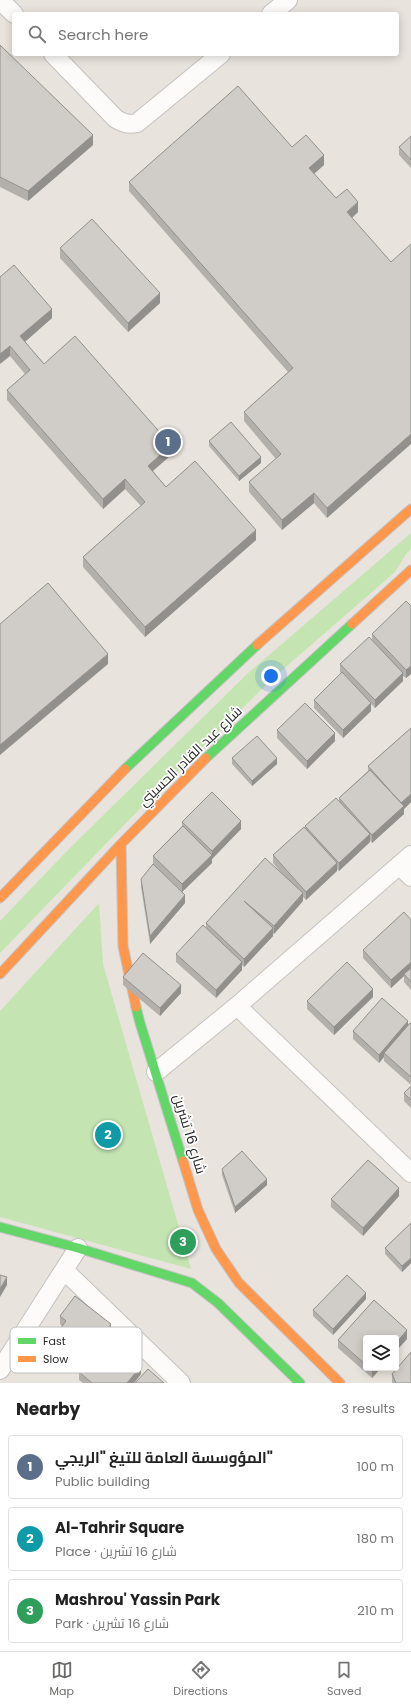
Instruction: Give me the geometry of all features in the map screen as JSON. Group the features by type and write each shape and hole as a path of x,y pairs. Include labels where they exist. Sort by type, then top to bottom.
{"main road":[{"path":"0,898 56,839 155,740 263,639 411,509"},
{"name":"شارع عبد القادر الحسيني","path":"0,974 121,844 223,741 411,570"},
{"name":"شارع 16 تشرين","path":"121,844 123,946 140,1023 198,1210 216,1249 239,1283 340,1383"},
{"path":"0,1227 78,1248 192,1283 218,1303 300,1383"}],"street":[{"path":"273,12 288,0"},
{"path":"55,56 116,119 123,123 130,124 137,123 220,56"},
{"path":"156,1072 407,866"},
{"path":"238,1006 411,1174"},
{"path":"28,1327 78,1248"},
{"path":"64,1270 123,1327"},
{"path":"142,1345 181,1383"},
{"path":"0,1370 10,1354"}],"green space":[{"path":"411,533 411,549 406,554 395,572 272,679 129,820 0,953 0,921 69,849 247,674"},
{"path":"99,903 103,964 191,1269 0,1217 0,1011"}],"building":[{"path":"0,45 93,135 28,191 0,177"},
{"path":"238,86 292,147 306,135 324,155 309,168 336,198 347,189 358,202 347,212 391,262 411,244 411,434 327,508 314,493 282,520 249,482 281,454 244,412 293,368 129,182"},
{"path":"411,136 411,160 399,147"},
{"path":"92,219 160,293 128,323 60,248"},
{"path":"14,265 52,309 20,336 44,364 75,336 171,445 148,466 166,487 195,461 256,530 145,627 83,557 145,502 125,479 103,499 7,390 30,370 10,346 0,354 0,277"},
{"path":"231,422 261,457 239,476 209,441"},
{"path":"48,583 108,654 0,745 0,624"},
{"path":"406,601 411,606 411,666 406,670 372,634"},
{"path":"369,637 403,673 375,700 340,664"},
{"path":"342,672 371,703 343,730 314,700"},
{"path":"305,703 335,733 307,761 277,730"},
{"path":"411,728 411,794 401,803 368,766"},
{"path":"257,736 277,758 252,781 232,758"},
{"path":"370,770 404,806 372,835 339,798"},
{"path":"212,792 241,821 212,851 182,822"},
{"path":"336,798 370,834 339,863 305,826"},
{"path":"183,826 212,855 182,884 153,856"},
{"path":"304,827 337,863 306,892 273,855"},
{"path":"265,858 303,893 274,926 244,901 273,928 244,959 206,923"},
{"path":"153,864 185,895 150,936 141,879"},
{"path":"404,912 411,920 411,962 391,980 363,950"},
{"path":"203,925 242,962 216,990 176,954"},
{"path":"143,953 181,985 160,1008 123,977"},
{"path":"347,962 373,989 334,1027 307,1001"},
{"path":"411,968 411,982 404,974"},
{"path":"382,998 408,1021 379,1055 353,1031"},
{"path":"410,1023 411,1024 411,1077 384,1053"},
{"path":"411,1086 411,1100 404,1093"},
{"path":"242,1151 267,1179 235,1207 222,1169"},
{"path":"368,1160 399,1188 363,1228 331,1199"},
{"path":"411,1223 411,1258 402,1266 385,1248"},
{"path":"0,1275 7,1277 0,1289"},
{"path":"347,1275 366,1293 333,1329 313,1310"},
{"path":"75,1296 111,1324 109,1327 61,1327 66,1321 60,1316"},
{"path":"374,1300 407,1330 399,1339 399,1335 363,1335 363,1362 338,1340"},
{"path":"411,1352 411,1383 396,1383 392,1374 395,1371 399,1371 399,1366"},
{"path":"148,1369 164,1383 135,1383"},
{"path":"80,1373 135,1373 127,1383 92,1383"}],"traffic: fast":[{"path":"206,758 352,624"},
{"path":"125,769 257,645"},
{"path":"136,1007 183,1161"},
{"path":"0,1227 78,1248 192,1283 218,1303 300,1383"}],"traffic: slow":[{"path":"257,645 411,509"},
{"path":"352,624 411,570"},
{"path":"0,974 121,844 206,758"},
{"path":"0,898 125,769"},
{"path":"121,844 123,946 136,1007"},
{"path":"183,1161 198,1210 216,1249 239,1283 340,1383"}],"place":[{"name":"المؤوسسة العامة للتيغ \"الريجي\"","path":"168,442"},
{"name":"Al-Tahrir Square","path":"108,1135"},
{"name":"Mashrou' Yassin Park","path":"183,1242"}]}
